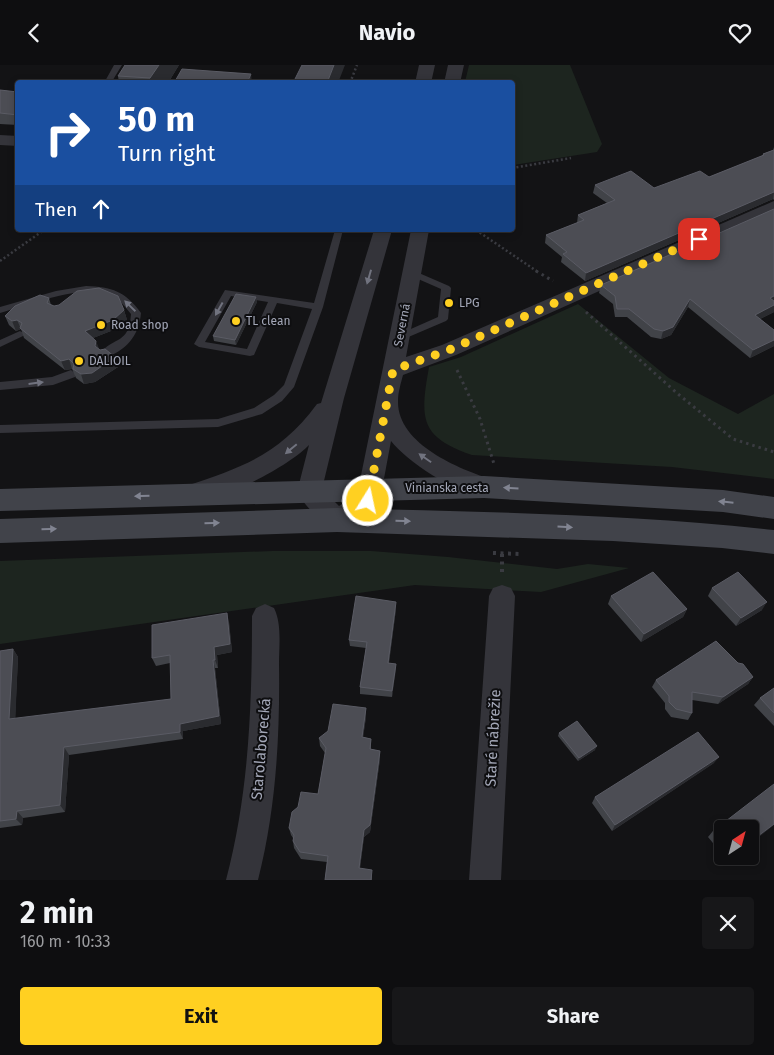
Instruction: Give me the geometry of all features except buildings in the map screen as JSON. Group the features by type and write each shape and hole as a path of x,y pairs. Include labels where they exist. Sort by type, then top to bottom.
{"main road":[{"name":"Vinianska cesta","path":"0,500 309,492 490,480 723,501 774,508"},
{"path":"0,531 336,520 595,528 722,536 774,543"}],"street":[{"path":"424,80 427,65"},
{"path":"453,80 456,65"},
{"path":"0,140 15,141"},
{"path":"393,370 449,350 774,207"},
{"path":"336,520 309,492 333,398 382,232"},
{"name":"Severná","path":"336,520 368,501 420,232"},
{"path":"190,495 252,474 287,453 311,431 333,398"},
{"path":"387,402 396,432 419,455 450,475 490,480"},
{"name":"Staré nábrežie","path":"485,880 502,596"},
{"name":"Starolaborecká","path":"242,880 254,831 264,738 266,678 265,616"}],"lane":[{"path":"109,80 118,65"},
{"path":"0,429 218,423 258,411 278,398 289,387 318,307 339,232"},
{"path":"399,338 443,319 446,288 412,273"},
{"path":"0,310 75,291 94,289 115,293 136,313 136,328 122,343 104,354"},
{"path":"70,302 75,291"},
{"path":"274,299 250,353 199,344 228,292 274,299 318,307"},
{"path":"0,344 20,334"},
{"path":"0,387 53,381 70,374"}],"path":[{"path":"351,80 357,65"},
{"path":"515,168 571,159"},
{"path":"0,261 41,232"},
{"path":"479,232 571,296 678,394 733,439 774,452"},
{"path":"449,350 480,419 490,480"}],"shaded area":[{"path":"469,65 570,65 602,144 597,152 515,165 515,80 465,80"},
{"path":"578,304 669,378 738,414 774,394 774,479 672,467 472,455 442,441 433,433 427,423 424,400 429,367 461,357"},
{"path":"273,551 371,551 557,569 588,564 629,568 541,592 415,585 0,644 0,561"}],"place":[{"name":"LPG","path":"449,303"},
{"name":"TL clean","path":"236,321"},
{"name":"Road shop","path":"101,325"},
{"name":"DALIOIL","path":"79,361"}],"route":[{"path":"368,501 393,370 449,350 699,239"}]}
